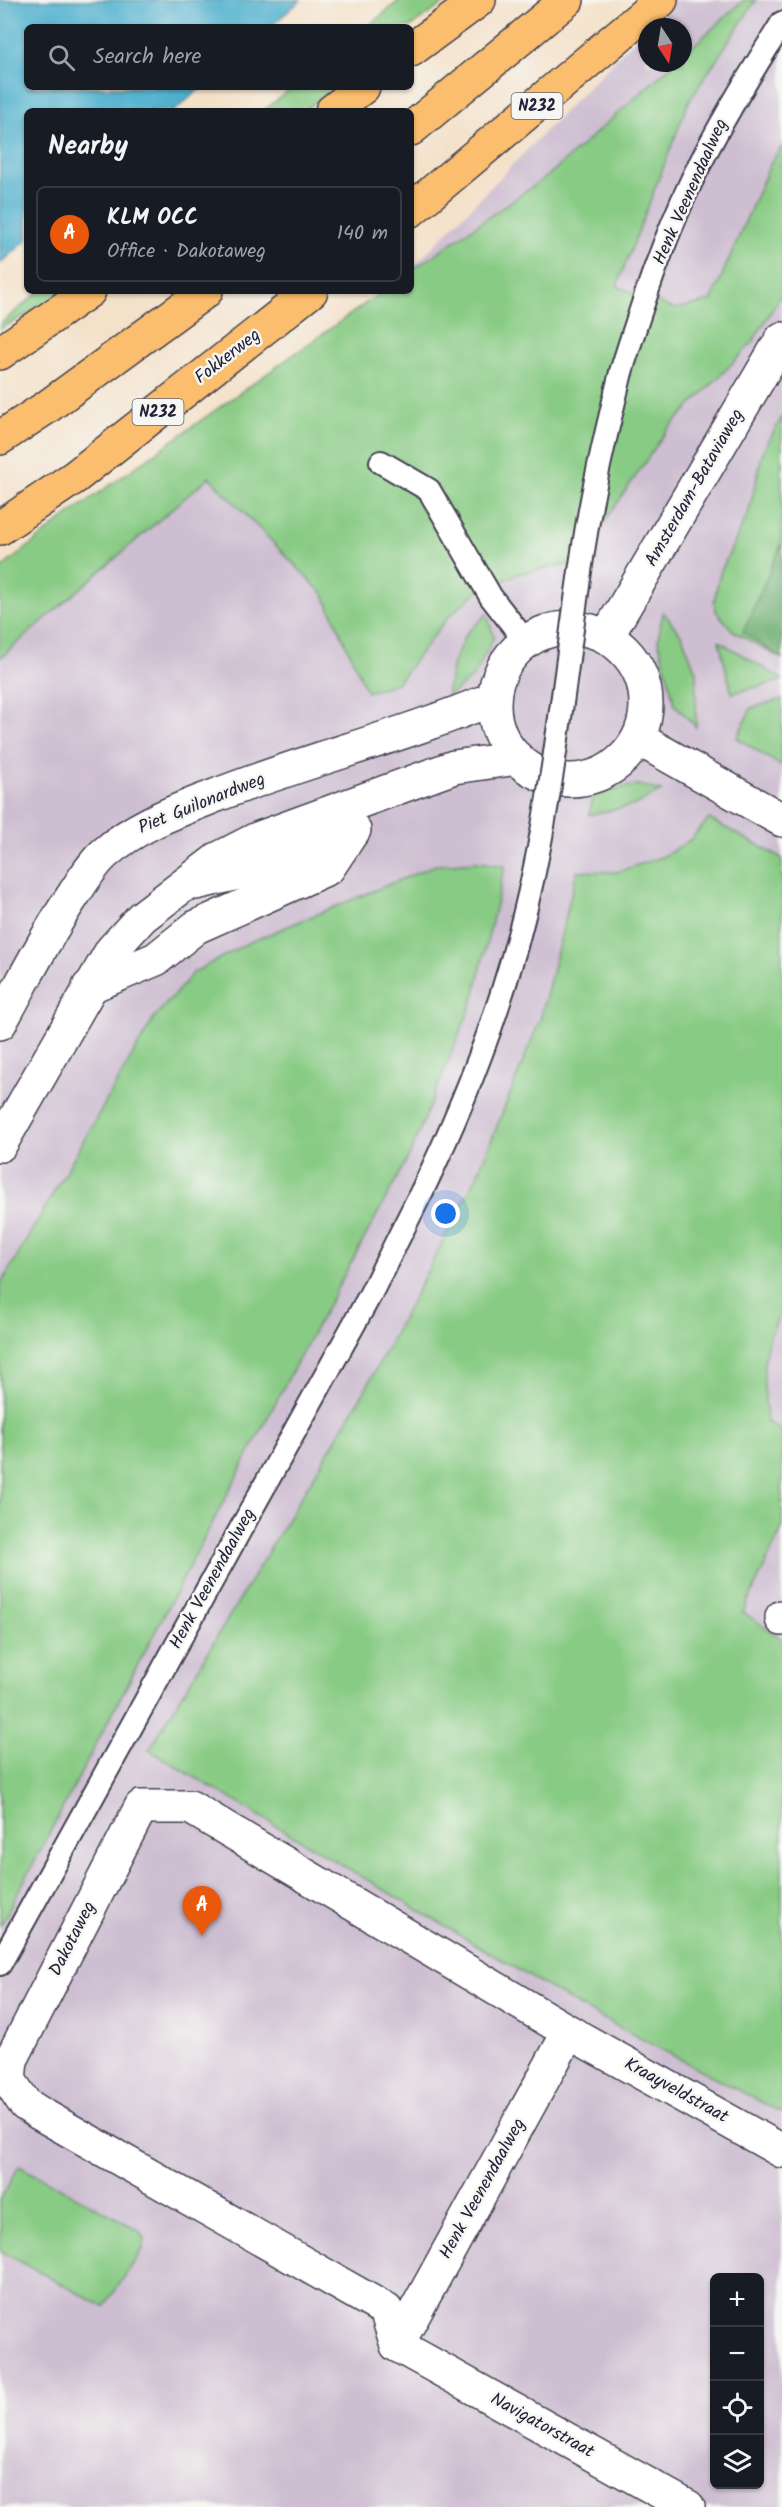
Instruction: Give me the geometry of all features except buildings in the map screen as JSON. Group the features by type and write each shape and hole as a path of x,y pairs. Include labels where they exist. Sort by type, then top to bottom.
{"main road":[{"path":"414,48 479,0"},
{"path":"414,127 567,0"},
{"name":"N232","path":"414,207 661,0"},
{"path":"336,108 359,90"},
{"path":"0,353 85,294"},
{"path":"0,438 48,407 202,294"},
{"name":"Fokkerweg","path":"0,528 75,477 307,294"}],"street":[{"name":"Amsterdam-Bataviaweg","path":"607,636 782,339"},
{"path":"580,628 607,636 630,656 644,681 647,710 639,739 621,761 596,776 568,780 540,774 517,758 499,731 494,698 499,676 510,657 526,642 551,630 580,628"},
{"name":"Piet Guilonardweg","path":"0,1023 57,919 86,876 103,855 130,833 161,817 238,787 385,736 441,720 494,698"},
{"path":"639,739 782,820"},
{"path":"0,1144 89,987 112,950 141,916 218,859 257,839 454,767 517,758"},
{"path":"89,987 156,958 196,927 328,868 378,796"},
{"path":"183,886 226,878 268,866 352,832"},
{"name":"Dakotaweg","path":"397,2345 386,2310 39,2113 25,2104 9,2080 11,2060 141,1807 190,1808 569,2032"},
{"name":"Kraayveldstraat","path":"569,2032 782,2151"},
{"name":"Henk Veenendaalweg","path":"397,2345 569,2032"},
{"name":"Navigatorstraat","path":"397,2345 688,2507"}],"lane":[{"name":"Henk Veenendaalweg","path":"0,1964 364,1308 454,1126 493,1021 520,934 541,835 584,544 601,456 621,372 648,286 690,184 731,105 782,22"},
{"path":"381,462 429,490 491,597 526,642"}],"shaded area":[{"path":"673,0 782,0 782,2507 0,2507 0,621 407,294 414,294 414,266 638,36 638,72 692,72 692,18 655,18"}],"green space":[{"path":"400,0 449,0 414,24 371,24"},
{"path":"744,0 756,0 689,101 617,286 674,309 711,301 771,162 782,146 782,294 752,343 667,430 584,552 567,565 520,573 478,591 448,617 397,683 367,692 324,595 209,477 0,658 0,569 68,515 379,294 414,294 414,269 549,175 664,72 692,72 692,47"},
{"path":"289,90 330,90 308,108 267,108"},
{"path":"36,294 66,294 0,329 0,324"},
{"path":"782,417 782,543 744,632 782,659 733,631 716,611 714,601 720,573 749,511 763,451"},
{"path":"782,543 782,658 743,632"},
{"path":"663,612 682,636 696,672 696,727 675,705 658,640"},
{"path":"487,614 494,637 474,676 447,697 453,662 466,634"},
{"path":"719,641 782,679 782,681 732,693"},
{"path":"782,699 781,766 737,738 751,708"},
{"path":"639,785 661,791 635,805 589,815 595,792"},
{"path":"709,819 782,858 782,1312 769,1338 764,1378 767,1422 782,1431 782,1529 743,1612 782,1639 782,2113 579,2006 149,1750 363,1394 477,1176 541,1017 577,871 617,872 664,856 690,840"},
{"path":"476,862 505,866 473,1001 410,1154 288,1379 0,1927 0,1286 154,1018 194,972 250,942 436,865"},
{"path":"19,2166 139,2230 145,2240 143,2249 104,2307 0,2251 0,2200"}],"water":[{"path":"0,0 301,0 273,24 24,24 24,90 198,90 178,108 24,108 24,243 0,264"}],"place":[{"name":"KLM OCC","path":"202,1936"}]}
